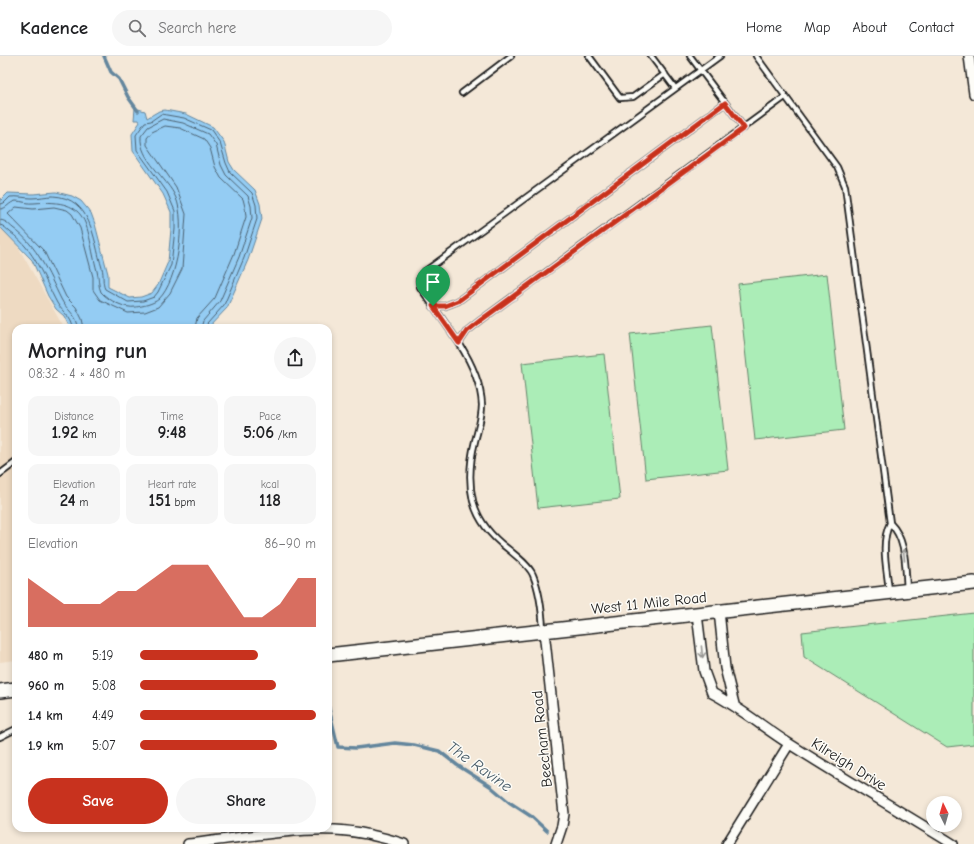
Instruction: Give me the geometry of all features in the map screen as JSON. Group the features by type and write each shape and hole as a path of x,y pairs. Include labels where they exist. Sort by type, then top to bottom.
{"street":[{"path":"969,56 974,94"},
{"name":"West 11 Mile Road","path":"332,654 974,583"},
{"path":"719,611 725,668 734,704"},
{"name":"Kilreigh Drive","path":"697,614 704,671 712,693 734,704 752,719 789,744 953,844"},
{"name":"Beecham Road","path":"544,630 564,814 556,844"},
{"path":"0,691 12,690"},
{"path":"727,844 789,744"},
{"path":"332,830 364,833 404,844"},
{"path":"188,844 297,832"}],"lane":[{"path":"462,93 511,56"},
{"path":"589,56 620,98 633,97 665,74"},
{"path":"651,56 675,88"},
{"path":"690,56 744,128"},
{"path":"544,630 542,608 533,574 520,559 490,532 478,515 473,501 469,483 469,467 481,421 482,406 480,391 473,366 420,287 419,280 424,272 720,56"},
{"path":"756,56 837,167 845,186 890,523 886,532 884,544 889,592"},
{"path":"459,343 467,331 481,320 785,97"},
{"path":"433,306 445,306 462,297 725,103"},
{"path":"0,474 12,465"},
{"path":"890,523 897,530 902,541 907,590"},
{"path":"0,737 12,731"}],"shaded area":[{"path":"0,215 62,324 12,324 12,660 0,662"}],"green space":[{"path":"827,274 844,430 755,440 738,284"},
{"path":"712,325 728,470 646,479 630,334"},
{"path":"604,354 620,499 538,508 522,363"},
{"path":"974,613 974,744 947,747 804,657 802,632"}],"water":[{"path":"135,108 145,111 147,118 159,111 165,110 186,114 213,127 224,142 229,162 234,170 255,190 260,204 262,219 248,260 227,308 212,324 68,324 64,316 56,309 48,296 32,260 0,227 0,198 1,200 8,193 33,194 56,192 72,196 81,201 91,213 108,274 108,287 130,298 141,297 152,293 158,285 168,262 171,212 163,194 133,151 132,134 140,122 139,120 134,120"}],"waterway":[{"path":"104,56 111,72 119,79 128,97 138,111"},
{"name":"The Ravine","path":"332,722 338,747 356,748 395,743 414,745 439,751 532,817 547,831"}],"route":[{"path":"725,103 744,128 481,320 467,331 459,343 433,306 445,306 458,301 725,103"}]}
